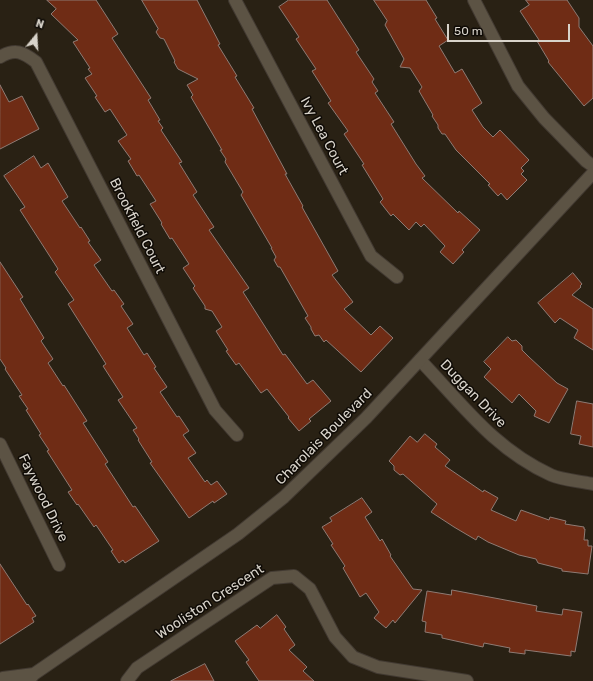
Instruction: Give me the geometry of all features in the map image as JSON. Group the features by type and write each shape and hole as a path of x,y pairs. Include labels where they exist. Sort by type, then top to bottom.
{"street":[{"name":"Ivy Lea Court","path":"235,0 371,256 397,277"},
{"path":"474,0 518,86 544,118 586,161 593,166"},
{"name":"Brookfield Court","path":"0,57 8,52 23,52 36,62 215,410 237,435"},
{"name":"Charolais Boulevard","path":"0,680 3,678 31,677 238,534 284,497 366,418 593,173"},
{"name":"Duggan Drive","path":"420,360 478,424 515,455 552,476 593,484"},
{"name":"Faywood Drive","path":"0,444 59,565"},
{"name":"Wooliston Crescent","path":"127,681 137,668 272,578 294,576 310,588 335,637 353,657 378,667 467,681"}],"building":[{"path":"47,0 96,0 118,34 112,38 151,98 148,100 160,120 158,121 163,128 161,130 182,162 179,163 197,192 193,195 214,227 209,230 249,288 243,292 283,355 285,354 307,384 313,380 331,401 309,419 311,421 299,431 267,389 261,393 239,363 236,365 226,351 228,350 216,331 222,327 212,311 205,309 205,306 193,288 195,286 183,268 189,264 172,238 170,239 161,224 162,223 150,204 156,201 139,175 137,176 128,161 131,159 118,141 127,135 110,109 105,112 95,97 97,96 85,78 92,74 88,69 90,68 73,42 78,40 51,14 56,9"},
{"path":"142,0 197,0 220,44 218,45 254,108 252,109 287,174 285,174 303,206 302,207 338,271 332,275 353,302 344,309 371,335 380,326 393,338 361,372 326,340 324,342 319,335 315,336 305,318 308,316 280,267 278,267 274,260 276,257 272,248 241,195 243,192 225,162 226,159 220,150 222,150 191,97 193,95 187,85 198,79 178,69 164,39 160,38 156,32 158,29"},
{"path":"289,0 327,0 359,50 356,52 374,79 372,82 378,91 375,93 394,122 391,124 425,176 422,178 458,213 459,211 480,230 462,250 464,252 453,264 440,252 445,246 424,224 421,227 416,222 409,230 393,214 391,216 380,202 383,199 362,165 364,164 344,134 348,131 328,103 331,101 312,71 316,69 296,39 299,37 279,7"},
{"path":"374,0 426,0 437,18 435,19 448,40 439,46 455,73 462,69 482,103 472,110 483,127 493,137 500,130 529,160 521,168 524,171 521,174 527,180 507,200 501,193 498,196 488,185 490,184 456,150 445,134 442,134 438,128 438,125 432,116 433,115 419,91 422,87 410,68 400,67 404,59 385,25 387,21"},
{"path":"526,0 567,0 579,18 579,27 593,46 593,98 584,106 548,62 549,61 537,41 539,40 520,11 529,5"},
{"path":"0,85 9,102 22,96 39,129 0,149"},
{"path":"34,156 41,168 48,163 68,197 62,201 80,228 81,227 90,241 88,242 101,260 94,265 112,291 114,290 124,304 121,306 133,324 127,328 144,355 147,353 156,367 154,368 167,387 160,392 177,417 179,416 189,431 183,435 196,453 188,458 205,482 207,480 211,485 217,481 227,494 214,503 213,501 189,518 150,463 152,462 133,430 137,428 118,400 123,397 103,366 106,364 68,304 74,300 55,272 58,269 20,210 25,207 4,176"},
{"path":"0,262 23,297 20,299 44,338 41,341 53,359 48,363 87,421 83,423 108,462 105,464 133,507 135,506 159,541 125,563 123,560 119,563 111,551 113,550 96,525 94,527 68,492 72,490 47,451 49,450 39,435 41,434 26,410 28,409 19,396 22,395 0,359"},
{"path":"573,273 582,284 580,286 581,287 572,295 593,309 593,350 574,338 578,330 560,318 555,323 538,303"},
{"path":"508,337 512,341 516,340 522,346 522,350 529,357 557,383 568,389 549,423 534,416 536,411 519,394 512,403 484,377 491,369 484,362"},
{"path":"577,401 593,404 593,447 579,444 581,436 571,434"},
{"path":"425,434 437,444 435,447 450,460 445,466 483,492 484,490 498,498 491,510 516,521 521,510 549,520 550,517 566,521 565,524 584,527 584,540 588,540 588,546 592,546 588,574 562,571 562,569 538,563 536,559 519,555 488,542 478,536 476,540 431,512 437,504 403,474 400,475 394,470 394,466 389,461 410,436 417,442"},
{"path":"362,498 372,512 365,517 380,541 382,539 391,555 390,556 413,589 422,590 395,623 393,620 386,628 374,618 379,612 366,593 360,597 343,568 345,566 331,545 333,544 322,527 332,521 330,518"},
{"path":"0,564 36,616 32,618 34,622 0,644"},
{"path":"452,590 537,606 536,611 562,615 563,609 582,612 575,652 571,651 571,656 525,650 525,654 509,652 510,648 484,643 483,647 442,638 442,635 425,632 426,622 422,621 427,591 451,595"},
{"path":"277,615 286,627 284,629 295,645 289,650 307,667 303,671 314,681 259,681 246,662 249,660 235,641 257,625 260,628"},
{"path":"205,664 214,681 171,681"}]}
